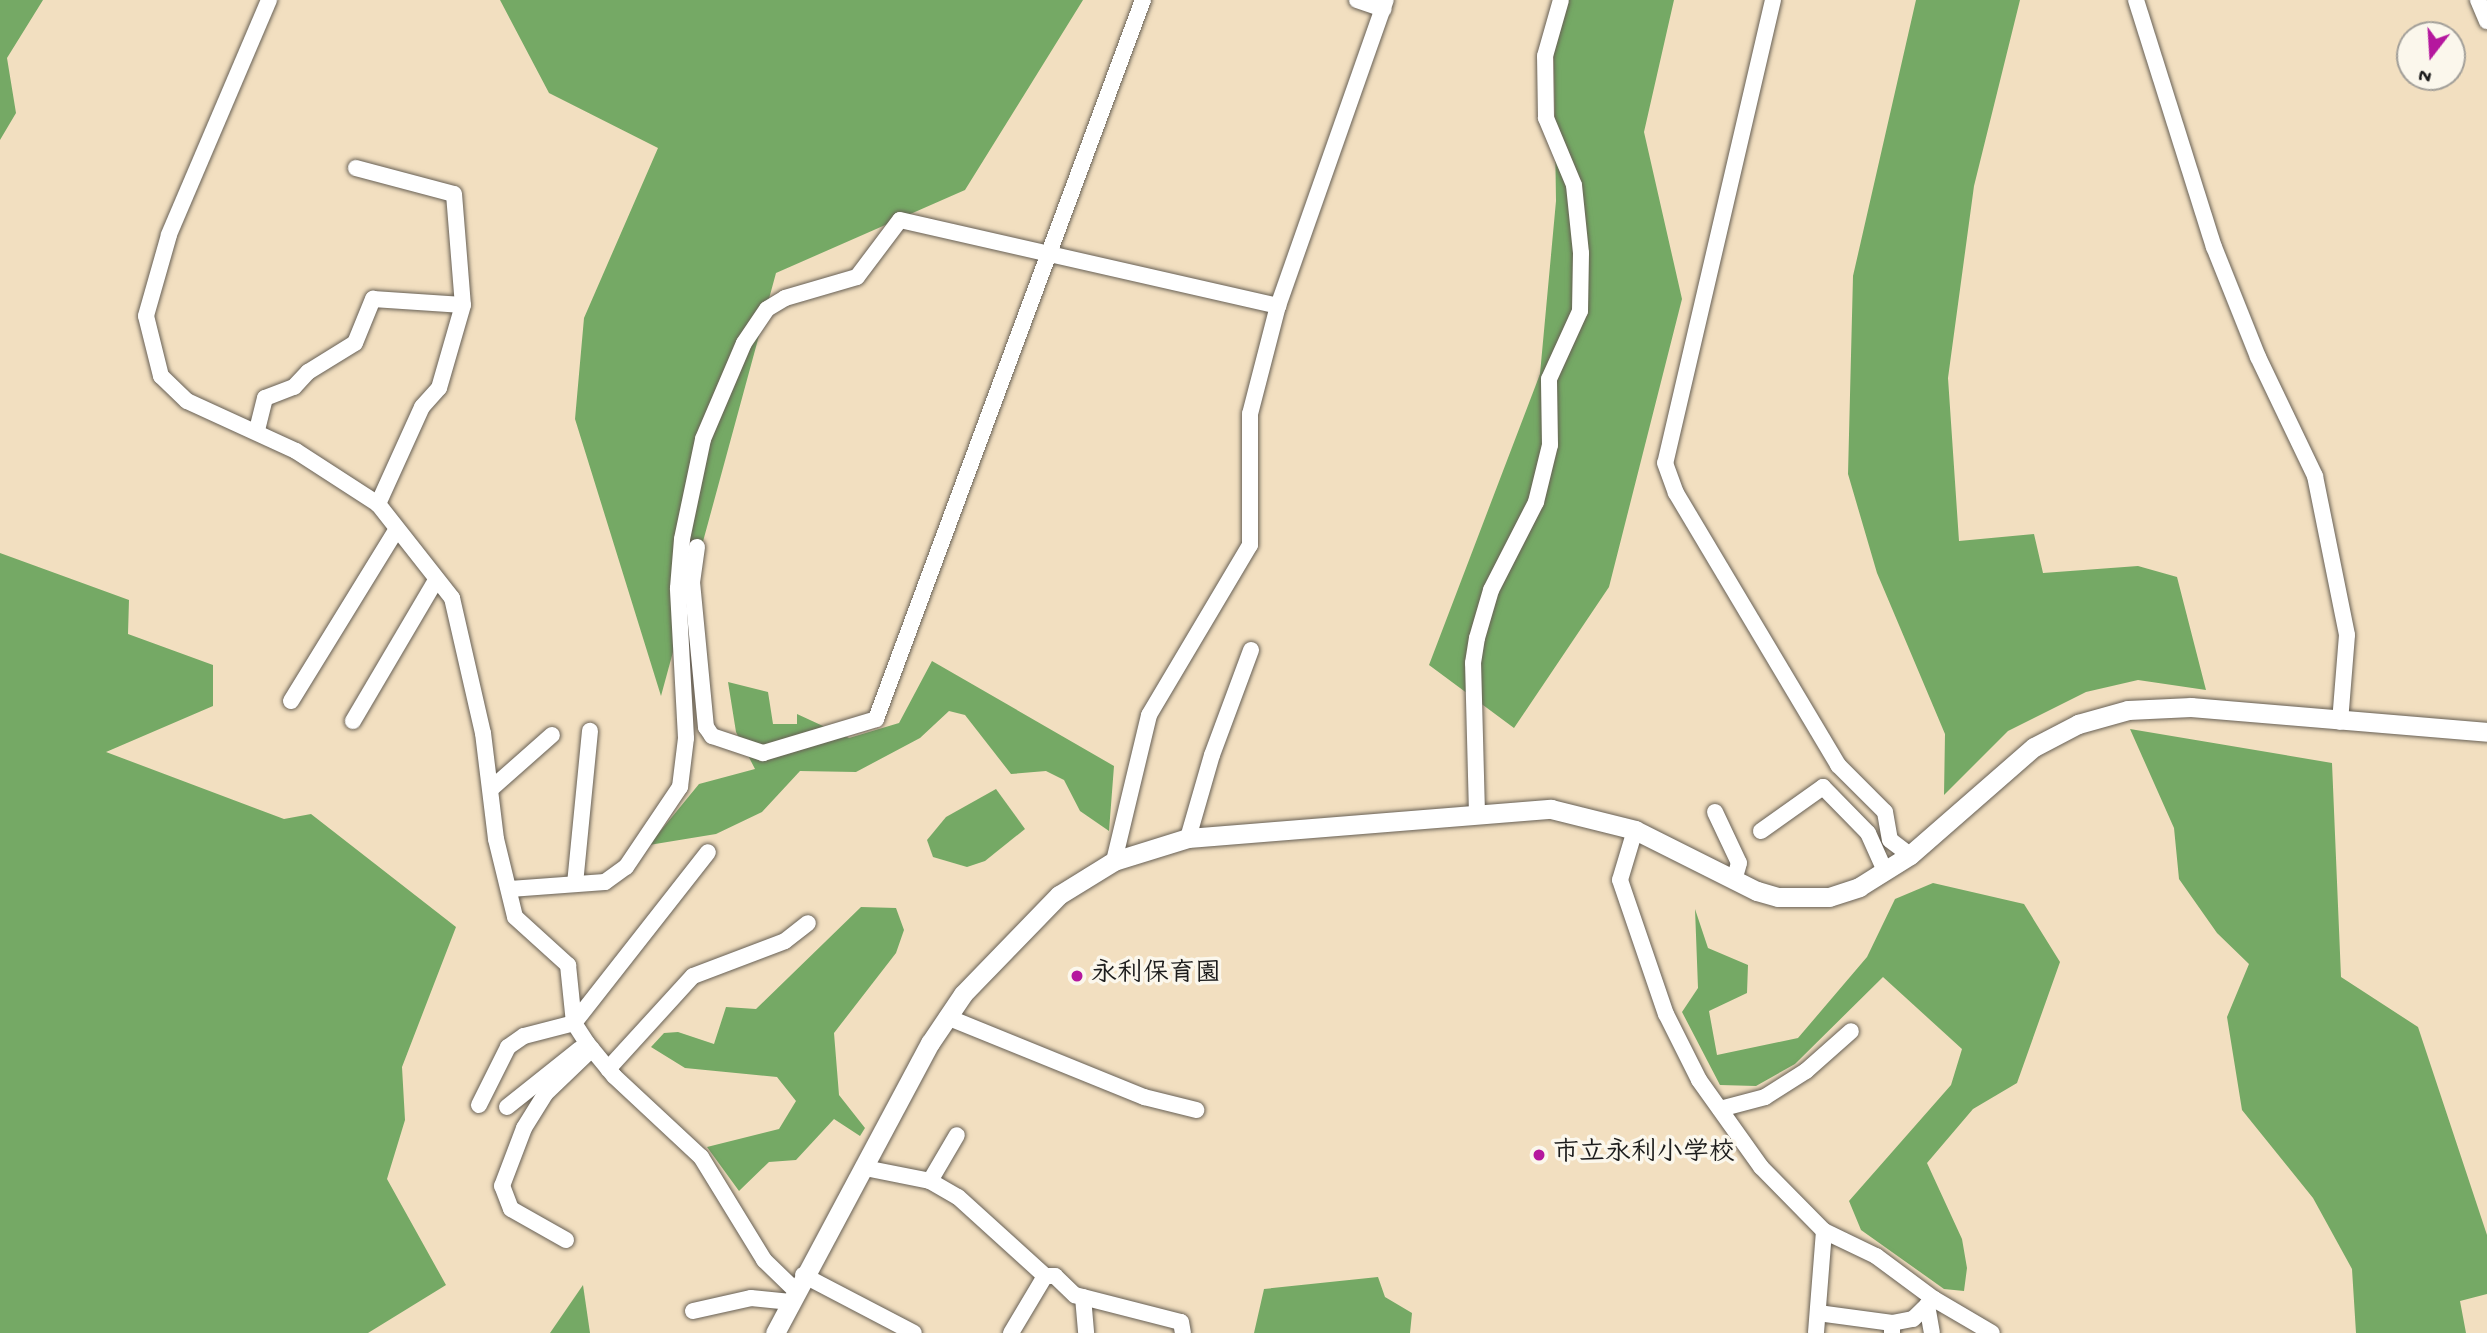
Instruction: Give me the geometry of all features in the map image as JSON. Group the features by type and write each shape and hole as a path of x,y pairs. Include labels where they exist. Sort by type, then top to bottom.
{"street":[{"path":"269,0 169,234 146,316 161,376 187,401 257,430 378,504 452,598 492,788 496,839 515,917 568,965 574,1023 608,1069 701,1157 764,1260 797,1290 914,1333"},
{"path":"697,547 692,582 706,727 712,736 763,753 876,719 1051,257 1143,0"},
{"path":"1114,861 1149,715 1250,545 1250,414 1278,306 1384,5 1357,0"},
{"path":"1477,814 1473,663 1477,638 1491,590 1536,502 1550,445 1549,379 1580,311 1581,253 1574,185 1546,118 1545,56 1561,0"},
{"path":"1773,0 1665,463 1676,494 1838,765 1885,812 1891,840 1910,855"},
{"path":"2137,0 2214,247 2258,357 2315,476 2347,635 2340,722"},
{"path":"2478,0 2487,21"},
{"path":"356,168 454,194 463,305 439,388 422,407 378,504"},
{"path":"509,889 605,882 626,867 680,787 686,738 678,588 682,539 704,439 744,343 767,309 785,298 857,277 900,220 1051,257 1278,306"},
{"path":"257,430 265,398 294,387 308,372 355,344 373,299 463,305"},
{"path":"291,701 397,529"},
{"path":"353,721 436,580"},
{"path":"1188,838 1212,755 1251,650"},
{"path":"775,1333 947,1017 963,994 1059,895 1114,861 1188,838 1551,809 1635,830 1734,880 1768,894 1802,899 1849,890 1885,871 1910,855 2034,747 2078,724 2128,710 2191,706 2340,722 2487,732"},
{"path":"575,884 590,731"},
{"path":"492,788 552,735"},
{"path":"1761,831 1823,787 1868,833 1885,871"},
{"path":"1715,812 1739,863 1734,880"},
{"path":"1635,830 1620,880 1631,921 1666,1014 1699,1080 1761,1167 1824,1231 1876,1256 1930,1302 1992,1333"},
{"path":"479,1105 508,1047 524,1036 574,1023 708,852"},
{"path":"608,1069 693,976 785,941 808,923"},
{"path":"947,1017 1144,1097 1196,1110"},
{"path":"1720,1109 1765,1097 1806,1071 1851,1031"},
{"path":"507,1107 590,1046"},
{"path":"566,1240 511,1209 502,1186 524,1128 545,1094 590,1046"},
{"path":"930,1181 957,1135"},
{"path":"865,1167 930,1181 958,1197 1045,1276 1055,1276 1083,1297 1181,1322 1184,1333"},
{"path":"1816,1333 1824,1231"},
{"path":"1011,1333 1045,1276"},
{"path":"694,1311 797,1290"},
{"path":"1083,1297 1086,1333"},
{"path":"1818,1313 1892,1328 1913,1319 1930,1302"},
{"path":"1930,1302 1932,1333"}],"green space":[{"path":"0,0 43,0 7,58 16,113 0,140"},
{"path":"500,0 1083,0 965,190 776,273 661,696 575,419 584,318 658,148 549,93"},
{"path":"1553,0 1674,0 1644,132 1682,299 1609,587 1514,728 1429,665 1540,374 1556,201"},
{"path":"1916,0 2020,0 1974,186 1948,378 1959,541 2034,534 2043,573 2138,566 2177,577 2206,690 2138,680 2086,692 2008,731 1944,795 1945,734 1877,573 1848,474 1853,276"},
{"path":"0,553 129,600 128,634 213,665 213,706 106,752 284,819 311,814 456,927 402,1067 405,1120 387,1179 446,1285 368,1333 0,1333"},
{"path":"932,661 1114,766 1109,831 1080,811 1064,780 1046,771 1011,774 965,715 949,711 920,738 856,772 800,771 762,812 716,834 649,845 699,784 755,769 736,732 728,682 768,692 773,724 797,724 797,714 849,738 899,723"},
{"path":"2130,729 2332,763 2341,977 2418,1027 2487,1235 2487,1294 2460,1301 2466,1333 2356,1333 2352,1269 2313,1198 2242,1110 2227,1017 2249,964 2217,933 2179,879 2174,828"},
{"path":"996,789 1025,829 985,861 967,867 933,857 927,840 946,817"},
{"path":"1933,883 2024,904 2060,962 2017,1083 1973,1109 1927,1163 1962,1239 1967,1268 1964,1291 1944,1289 1861,1230 1849,1201 1951,1085 1962,1049 1883,977 1795,1064 1756,1086 1720,1085 1682,1012 1698,988 1695,909 1708,948 1748,965 1747,993 1709,1011 1717,1055 1798,1038 1867,957 1895,899"},
{"path":"861,907 896,908 904,930 896,953 834,1033 839,1095 865,1128 860,1136 834,1119 796,1160 769,1162 739,1191 707,1147 779,1129 796,1101 777,1077 685,1068 651,1047 664,1033 678,1032 714,1044 726,1007 756,1009"},
{"path":"1378,1277 1385,1297 1412,1313 1410,1333 1254,1333 1264,1289"},
{"path":"583,1285 590,1333 550,1333"}],"place":[{"name":"永利保育園","path":"1077,976"},
{"name":"市立永利小学校","path":"1539,1155"}]}
